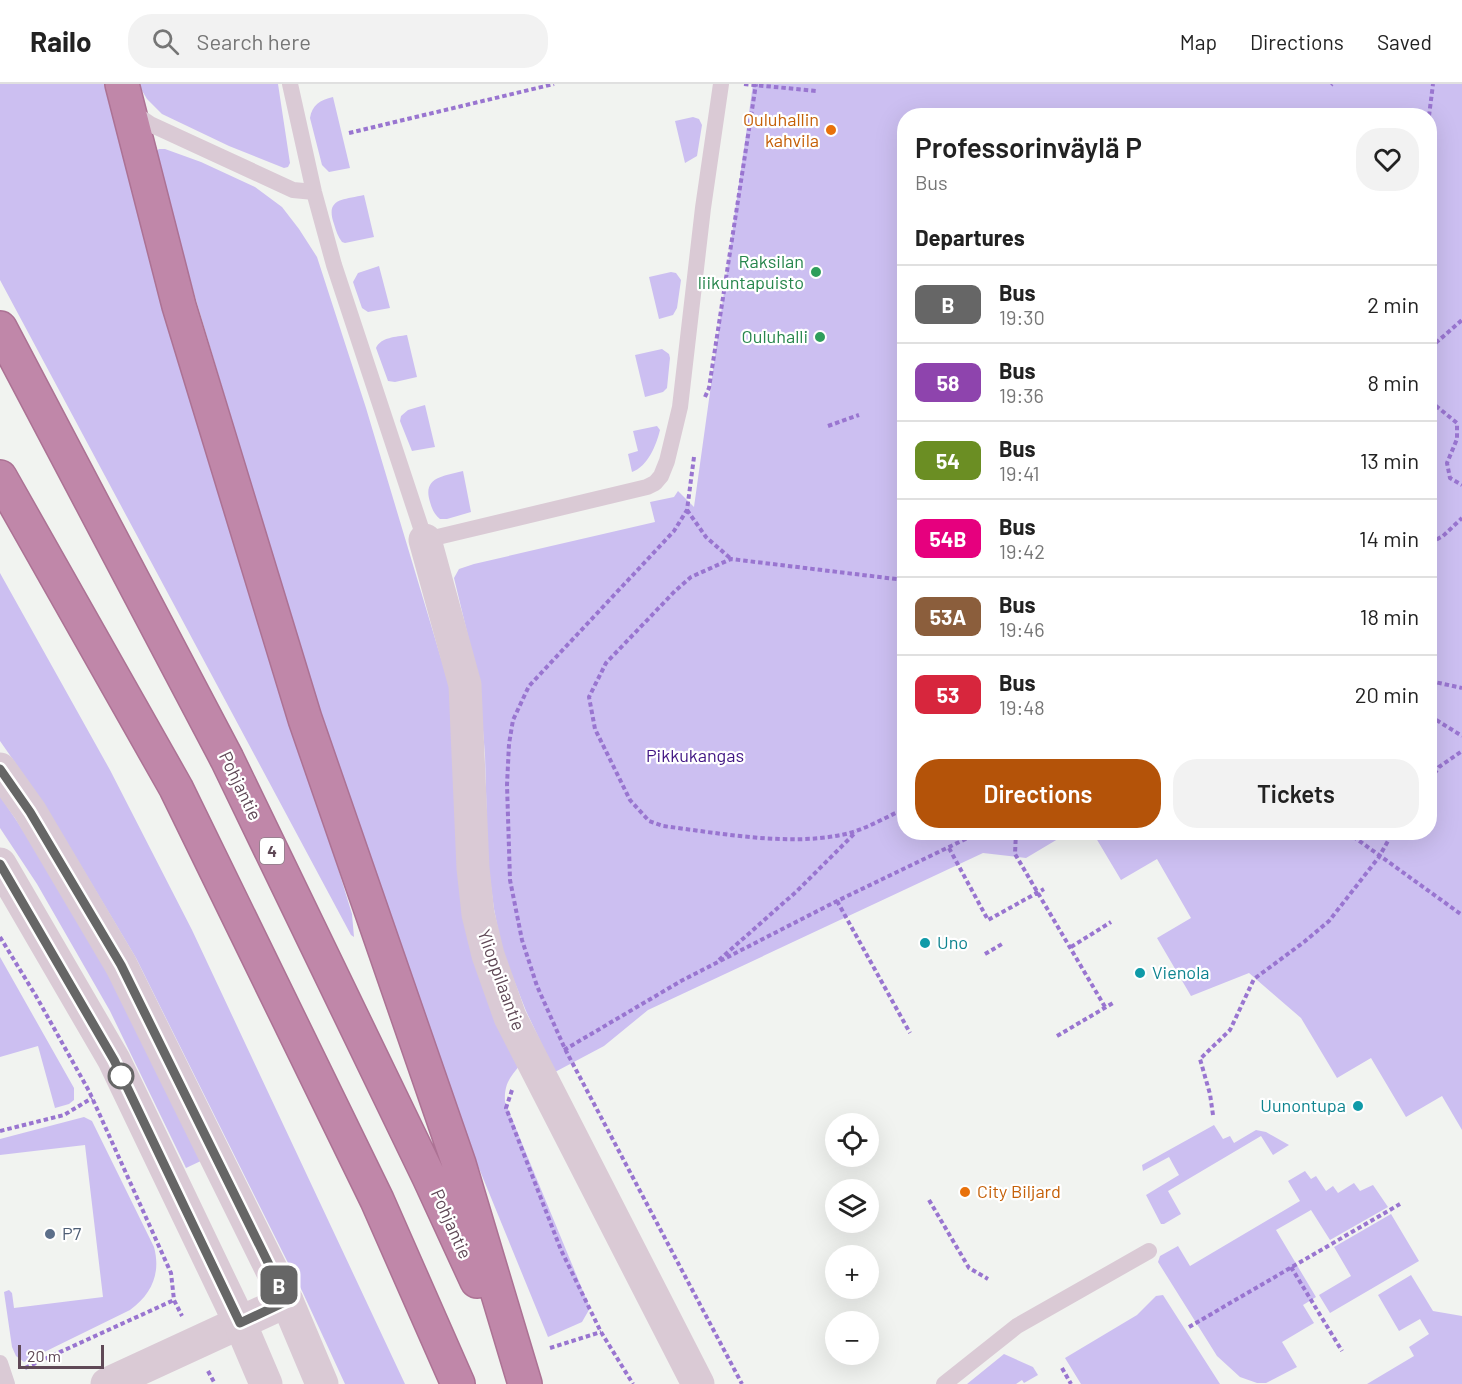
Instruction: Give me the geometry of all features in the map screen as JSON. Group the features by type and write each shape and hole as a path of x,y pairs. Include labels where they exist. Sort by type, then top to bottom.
{"highway":[{"path":"125,96 179,306 305,719 459,1164 524,1384"},
{"name":"Pohjantie","path":"0,328 227,759 424,1166 524,1384"},
{"path":"0,477 176,788 377,1200 458,1384"}],"street":[{"name":"Ylioppilaantie","path":"425,540 465,685 473,868 478,914 488,955 510,1017 698,1384"},
{"path":"0,769 30,812 121,965 287,1301 322,1384"},
{"path":"0,864 114,1060 240,1323 266,1384"},
{"path":"107,1384 287,1301"}],"lane":[{"path":"290,84 314,192 334,265 425,540 647,487 661,476 667,462 680,407 703,208 721,84"},
{"path":"125,96 150,124 293,190 314,192"},
{"path":"944,1384 1017,1326 1149,1251"}],"path":[{"path":"349,133 554,84"},
{"path":"744,84 816,92"},
{"path":"1430,108 1433,84"},
{"path":"705,399 709,388 756,85"},
{"path":"1437,342 1462,320"},
{"path":"1437,407 1457,423 1457,439 1447,463 1450,477 1462,485"},
{"path":"828,426 859,415"},
{"path":"694,454 687,510 675,531 529,687 520,703 513,720 509,744 507,785 510,880 522,940 537,986 565,1049 742,1384"},
{"path":"687,510 706,537 732,558 897,579"},
{"path":"1437,539 1462,518"},
{"path":"732,558 691,577 606,663 589,697 595,729 630,800 649,821 663,826 763,838 824,837 856,831 897,812"},
{"path":"1437,683 1462,688"},
{"path":"1437,720 1462,736"},
{"path":"1437,770 1462,751"},
{"path":"713,965 797,891 856,831"},
{"path":"633,1384 601,1332 561,1250 506,1108 513,1084 536,1065 713,965 837,901 964,840"},
{"path":"1016,840 1015,854 1105,1007"},
{"path":"1358,840 1462,915"},
{"path":"1214,1115 1200,1059 1230,1030 1254,979 1329,921 1379,856 1388,840"},
{"path":"949,848 988,920 1044,889"},
{"path":"837,901 910,1033"},
{"path":"1071,947 1111,922"},
{"path":"0,937 36,996 92,1098 171,1273 174,1300 215,1384"},
{"path":"985,954 1002,944"},
{"path":"1057,1036 1113,1003"},
{"path":"0,1131 64,1115 92,1098"},
{"path":"929,1200 969,1268 988,1279"},
{"path":"1189,1327 1400,1204"},
{"path":"1291,1267 1342,1351"},
{"path":"4,1375 174,1300"},
{"path":"550,1348 601,1332"},
{"path":"1062,1368 1071,1384"}],"green space":[{"path":"0,84 111,84 294,724 352,914 354,937 0,280"},
{"path":"138,84 278,84 290,163 288,167 284,168 229,146 162,114 147,99"},
{"name":"Pikkukangas","path":"753,84 1462,84 1462,1130 1442,1096 1406,1117 1371,1058 1337,1078 1301,1018 1249,973 1191,996 1157,938 1191,918 1157,859 1121,880 1097,840 1437,840 1437,108 897,108 897,840 1056,840 1026,858 983,853 648,1010 604,1046 555,1072 526,1011 502,950 488,864 485,755 479,682 454,578 459,569 474,564 655,522 650,502 674,497 678,491 694,507"},
{"path":"333,97 350,168 329,172 322,165 310,118 317,104"},
{"path":"693,117 699,119 702,125 697,156 685,163 675,121"},
{"path":"159,149 201,162 255,187 282,207 317,257 366,408 449,685 520,1065 508,1082 505,1102 590,1308 582,1322 548,1337 476,1161 320,715 154,159 155,152"},
{"path":"364,195 374,237 342,242 336,231 332,209 338,202"},
{"path":"379,266 390,308 368,312 362,308 353,282 358,273"},
{"path":"676,273 681,280 677,308 673,315 659,319 649,277"},
{"path":"407,335 417,377 395,382 388,381 376,348 385,340"},
{"path":"662,349 669,354 670,358 667,388 663,392 645,397 635,355"},
{"path":"425,405 435,447 412,451 400,421 401,416 408,410"},
{"path":"657,426 660,430 650,455 643,465 632,472 628,454 638,451 633,431"},
{"path":"463,471 471,512 440,519 432,507 428,494 429,487 442,476"},
{"path":"0,573 110,770 192,930 405,1384 345,1384 303,1293 136,958 44,804 0,741"},
{"path":"0,796 83,929 205,1159 186,1168 110,1011 37,884 0,828"},
{"path":"0,957 74,1088 74,1100 69,1104 55,1108 38,1046 0,1057"},
{"path":"84,1117 92,1121 154,1247 155,1274 149,1290 130,1310 24,1362 16,1356 12,1347 4,1292 9,1290 12,1293 14,1308 103,1297 85,1145 0,1155 0,1139"},
{"path":"1214,1125 1223,1139 1230,1136 1234,1143 1256,1130 1266,1132 1289,1145 1273,1155 1261,1136 1168,1191 1181,1214 1161,1224 1146,1195 1179,1175 1169,1157 1143,1171 1142,1165"},
{"path":"1305,1171 1311,1179 1316,1176 1326,1191 1333,1186 1338,1193 1354,1183 1360,1191 1373,1185 1388,1207 1330,1240 1311,1210 1276,1230 1316,1297 1303,1305 1314,1323 1282,1342 1297,1367 1266,1383 1257,1383 1240,1377 1217,1356 1158,1262 1160,1256 1178,1246 1190,1266 1300,1201 1288,1181"},
{"path":"1391,1214 1419,1261 1330,1313 1319,1295 1351,1276 1334,1247"},
{"path":"1411,1275 1433,1311 1462,1316 1462,1384 1367,1384 1414,1356 1409,1347 1429,1334 1420,1319 1399,1331 1378,1295"},
{"path":"1163,1295 1220,1384 1081,1384 1065,1358 1137,1315 1156,1296"},
{"path":"1004,1354 1033,1367 1038,1375 1024,1383 1022,1380 1016,1384 967,1384"}],"bus line":[{"name":"B","path":"0,769 30,812 121,965 287,1301 240,1323 114,1060 0,864"}],"place":[{"name":"Ouluhallin kahvila","path":"831,130"},
{"name":"Raksilan liikuntapuisto","path":"816,272"},
{"name":"Ouluhalli","path":"820,337"},
{"name":"Uno","path":"925,943"},
{"name":"Vienola","path":"1140,973"},
{"name":"Uunontupa","path":"1358,1106"},
{"name":"City Biljard","path":"965,1192"},
{"name":"P7","path":"50,1234"}]}
